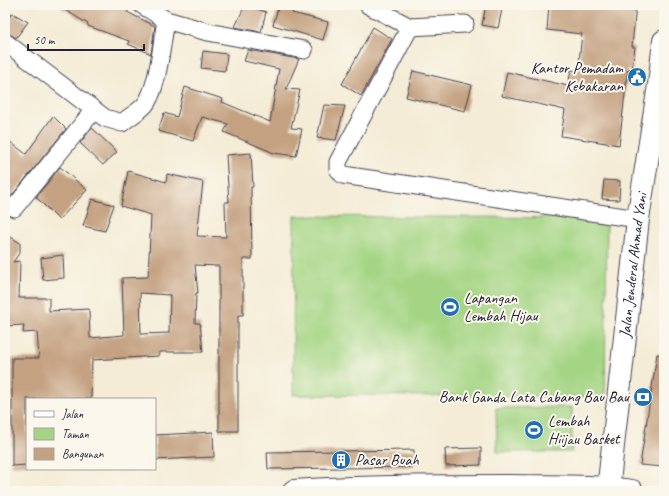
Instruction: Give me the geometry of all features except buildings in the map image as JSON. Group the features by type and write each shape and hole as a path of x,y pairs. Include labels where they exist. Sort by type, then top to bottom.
{"street":[{"path":"142,5 166,20 208,32 304,50"},
{"path":"368,5 410,27 465,24"},
{"path":"5,42 94,110 106,118 119,123 144,106 153,89 166,20"},
{"path":"410,27 338,162 338,169 343,174 638,219"},
{"name":"Jalan Jenderal Ahmad Yani","path":"608,489 638,219 662,86 664,41"},
{"path":"14,208 94,110"},
{"path":"294,491 355,487 608,489 632,491"}],"green space":[{"name":"Lapangan Lembah Hijau","path":"294,216 607,218 605,397 293,395"},
{"name":"Lembah Hiijau Basket","path":"572,407 572,452 497,452 496,408"}],"place":[{"name":"Kantor Pemadam Kebakaran","path":"637,77"},
{"name":"Lapangan Lembah Hijau","path":"450,307"},
{"name":"Bank Ganda Lata Cabang Bau Bau","path":"643,397"},
{"name":"Lembah Hiijau Basket","path":"534,430"},
{"name":"Pasar Buah","path":"341,460"}]}
